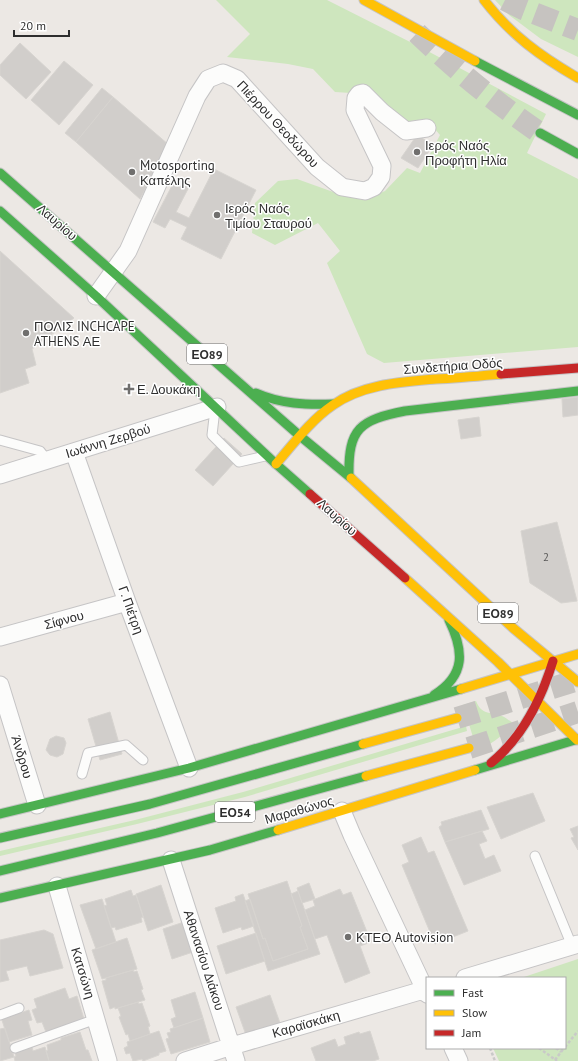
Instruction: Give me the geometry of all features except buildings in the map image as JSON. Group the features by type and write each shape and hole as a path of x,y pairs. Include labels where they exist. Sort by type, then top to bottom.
{"main road":[{"path":"364,0 578,115"},
{"path":"484,0 506,26 534,50 555,65 578,78"},
{"path":"540,133 578,154"},
{"name":"Λαυρίου","path":"0,173 300,436 350,476 513,628 553,661"},
{"name":"Λαυρίου","path":"1,213 96,296 276,464 448,617 578,740"},
{"name":"Συνδετήρια Οδός","path":"334,404 348,396 364,390 401,382 578,368"},
{"path":"246,389 266,398 291,404 334,404"},
{"path":"350,476 348,456 353,437 360,427 370,420 382,415 578,391"},
{"path":"276,464 300,436 334,404"},
{"path":"422,700 441,691 456,677 458,668 458,642 455,630 448,617"},
{"path":"0,814 189,768 511,675 578,654"},
{"path":"487,767 509,747 525,725 548,681 553,661"},
{"name":"ΕΟ89","path":"553,661 578,682"},
{"name":"ΕΟ54","path":"0,838 150,804 457,718"},
{"name":"Μαραθώνος","path":"0,898 210,850 578,740"},
{"name":"Μαραθώνος","path":"0,871 157,833 469,748"}],"street":[{"name":"Πιέρρου Θεοδώρου","path":"113,272 128,251 196,96 208,79 223,73 238,79 317,167 342,187 365,191 374,187 381,177 382,166 355,110 356,98 359,94 363,93 382,112 406,131 427,128"},
{"path":"96,296 113,272"},
{"name":"Ιωάννη Ζερβού","path":"0,475 216,407"},
{"name":"Γ. Πιέτρη","path":"74,452 127,602 189,768"},
{"name":"Σίφνου","path":"0,637 127,602"},
{"name":"Άνδρου","path":"0,685 37,805"},
{"path":"342,811 426,991"},
{"name":"Αθανασίου Διάκου","path":"171,860 234,1053"},
{"name":"Κατσώνη","path":"57,886 108,1061"},
{"path":"468,977 575,945"},
{"name":"Καραϊσκάκη","path":"185,1061 234,1053 426,991"},
{"path":"453,1049 459,1061"}],"lane":[{"path":"216,407 212,435 239,462 268,456"},
{"path":"0,440 40,451 47,460"},
{"path":"82,774 88,753 126,745 142,760"},
{"path":"535,856 575,945"},
{"path":"0,1015 19,1008"},
{"path":"15,1048 96,1019"}],"path":[{"path":"566,1047 578,1031"},
{"path":"490,1049 495,1061"},
{"path":"540,1049 556,1060 564,1049"},
{"path":"557,1049 561,1052"}],"green space":[{"path":"216,0 327,0 420,47 546,114 527,153 578,179 578,347 384,363 367,354 327,263 340,251 318,223 275,245 252,233 255,203 278,181 297,179 336,193 363,200 385,191 407,168 420,173 440,135 426,119 404,122 369,87 356,86 351,93 335,92 313,69 288,64 227,57 250,34"},
{"path":"495,0 578,0 578,57 541,39 509,15"},
{"path":"476,701 478,706 484,711 502,716 513,723 497,739 477,750 463,705"},
{"path":"466,726 467,731 245,797 0,856 0,851 135,820 243,792"},
{"path":"578,959 578,1061 499,1061 493,1049 566,1049 566,977 524,977"}],"tunnel":[{"path":"505,0 523,9 578,30"},
{"path":"417,33 477,86 540,133"},
{"path":"457,718 578,680"},
{"path":"469,748 578,712"}],"traffic: fast":[{"path":"475,61 578,115"},
{"path":"540,133 578,154"},
{"path":"0,173 300,436 351,478"},
{"path":"0,211 96,296 310,494"},
{"path":"349,476 349,460 354,437 367,423 377,418 405,411 578,391"},
{"path":"256,393 284,402 333,404"},
{"path":"434,695 452,679 457,671 459,662 457,642 449,620"},
{"path":"0,814 189,768 461,689"},
{"path":"475,770 578,739"},
{"path":"0,838 150,804 363,744"},
{"path":"0,871 157,833 366,776"},
{"path":"0,898 210,850 278,830"}],"traffic: slow":[{"path":"364,0 475,61"},
{"path":"484,0 505,24 527,44 578,78"},
{"path":"276,464 317,418 333,405 357,392 396,383 501,374"},
{"path":"351,478 513,628 578,682"},
{"path":"405,578 498,662 577,740"},
{"path":"461,689 578,654"},
{"path":"363,744 457,718"},
{"path":"366,776 469,748"},
{"path":"278,830 475,770"}],"traffic: jam":[{"path":"501,374 578,368"},
{"path":"310,494 405,578"},
{"path":"491,763 512,742 530,717 543,690 553,661"}],"place":[{"name":"Ιερός Ναός Προφήτη Ηλία","path":"417,152"},
{"name":"Motosporting Καπέλης","path":"132,172"},
{"name":"Ιερός Ναός Τιμίου Σταυρού","path":"217,215"},
{"name":"ΠΟΛΙΣ INCHCAPE ATHENS ΑΕ","path":"26,333"},
{"name":"Ε. Δουκάκη","path":"129,389"},
{"name":"ΚΤΕΟ Autovision","path":"348,937"}]}
